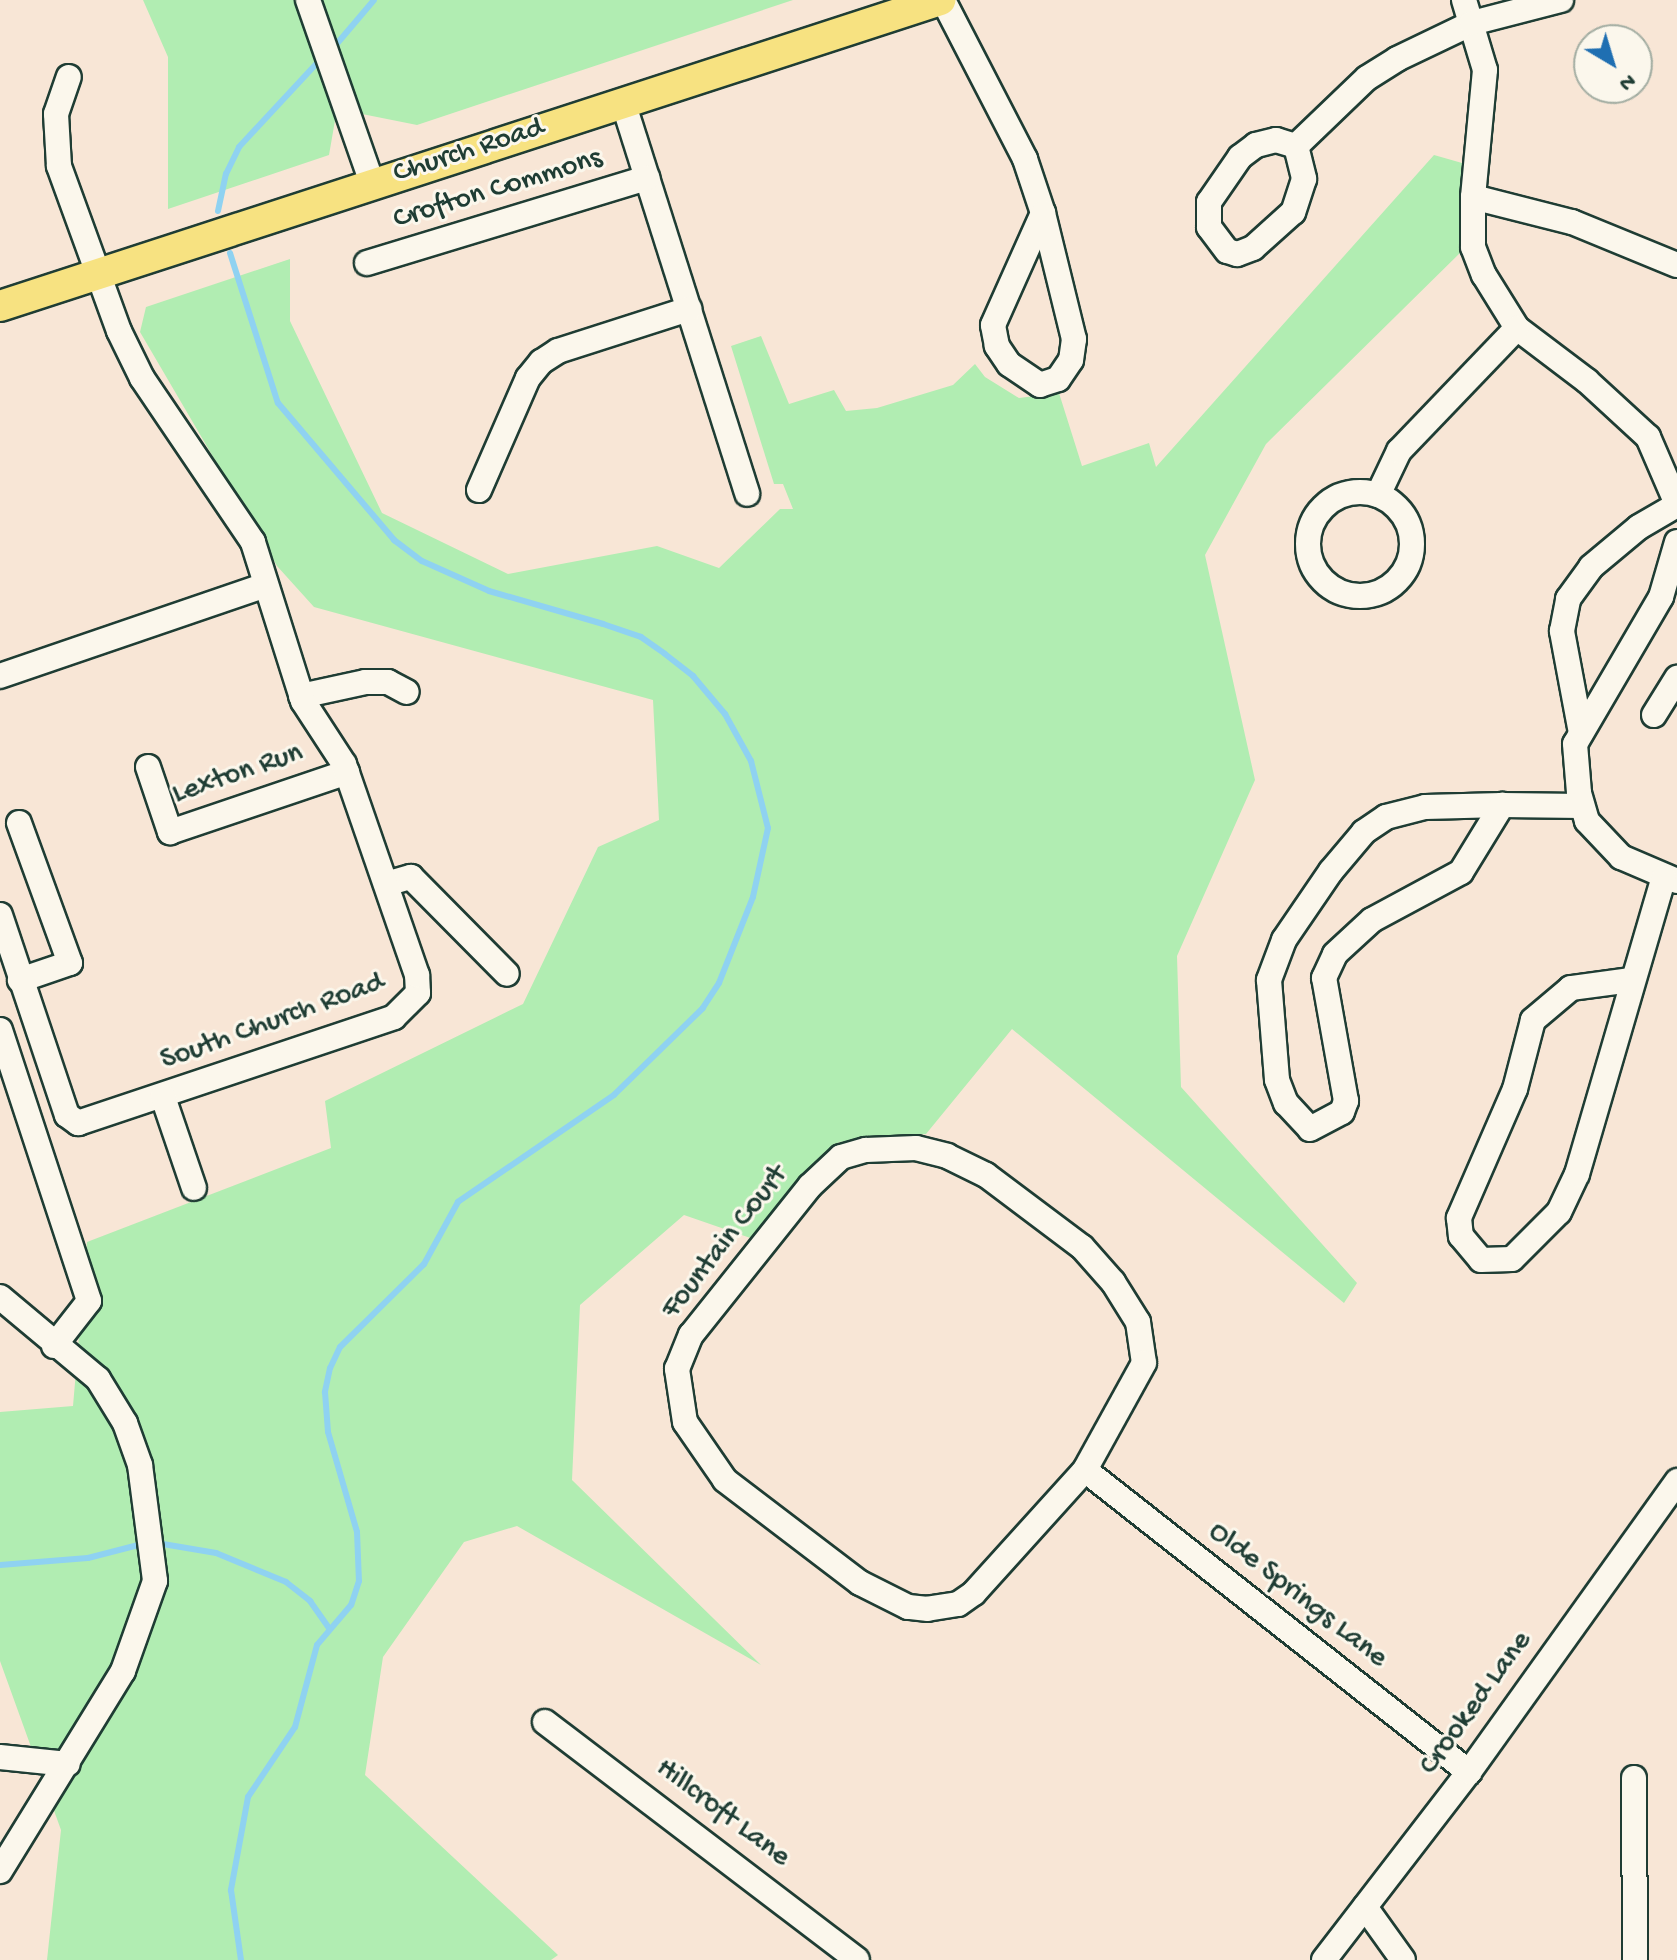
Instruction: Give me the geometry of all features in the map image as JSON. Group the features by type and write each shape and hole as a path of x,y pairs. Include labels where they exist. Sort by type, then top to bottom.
{"main road":[{"name":"Church Road","path":"0,306 182,244 942,0"}],"street":[{"path":"308,0 372,183"},
{"path":"942,0 1025,159 1043,213 1074,339 1071,360 1058,379 1040,385 1009,364 997,346 993,325 1043,213"},
{"path":"1296,146 1367,78 1468,12 1561,0"},
{"path":"1468,12 1485,70 1473,197 1473,247 1517,328 1587,381 1648,437 1677,505 1639,527 1591,567 1568,599 1562,631 1581,733"},
{"name":"South Church Road","path":"0,915 67,1115 90,1123 394,1017 410,1006 418,993 417,975 347,772 301,696 263,586 253,542 142,378 119,331 100,272 67,192 57,153 56,114 69,77"},
{"name":"Crofton Commons","path":"623,102 747,494"},
{"path":"1276,140 1296,146 1304,179 1293,212 1253,248 1237,254 1227,251 1209,227 1209,202 1240,157 1256,145 1276,140"},
{"name":"Crofton Commons","path":"367,263 647,178"},
{"path":"1473,197 1561,218 1677,265"},
{"path":"479,490 528,378 541,362 558,351 689,309"},
{"path":"1378,495 1399,451 1517,328"},
{"path":"1352,492 1378,495 1399,509 1408,524 1411,557 1404,572 1386,590 1362,597 1345,595 1316,575 1308,550 1311,523 1335,498 1352,492"},
{"path":"1631,980 1571,988 1533,1020 1515,1089 1459,1218 1461,1236 1481,1260 1512,1259 1559,1212 1577,1174 1631,980 1670,879 1621,857 1587,821 1582,806 1575,744 1669,602 1677,542"},
{"path":"0,676 263,586"},
{"path":"1654,715 1677,678"},
{"path":"301,696 365,682 388,682 407,692"},
{"name":"Lexton Run","path":"148,767 170,832 347,772"},
{"path":"1502,805 1461,872 1372,920 1335,954 1324,978 1346,1101 1342,1112 1310,1129 1286,1103 1277,1080 1269,980 1284,940 1331,871 1364,832 1386,817 1425,807 1502,805 1582,806"},
{"path":"19,823 70,963 20,980"},
{"path":"386,884 411,877 507,974"},
{"path":"0,1030 89,1301 54,1346"},
{"path":"163,1097 194,1188"},
{"name":"Fountain Court","path":"916,1148 947,1156 986,1175 1082,1247 1113,1282 1138,1322 1144,1363 1085,1470 974,1593 958,1604 908,1607 860,1583 711,1466 688,1430 678,1401 681,1353 810,1186 841,1157 866,1150 916,1148"},
{"path":"0,1297 54,1346 98,1379 134,1441 155,1581 123,1671 0,1871"},
{"name":"Olde Springs Lane","path":"1085,1470 1469,1772"},
{"name":"Crooked Lane","path":"1324,1960 1469,1772 1677,1481"},
{"name":"Hillcroft Lane","path":"545,1722 857,1960"},
{"path":"0,1757 68,1764"},
{"path":"1634,1778 1635,1960"},
{"path":"1365,1907 1403,1960"}],"green space":[{"path":"143,0 793,0 417,125 337,109 329,155 168,209 168,57"},
{"path":"1434,155 1462,163 1462,251 1266,444 1205,555 1255,780 1177,956 1181,1087 1357,1283 1344,1303 1012,1029 926,1134 839,1142 762,1242 684,1215 580,1305 572,1480 761,1665 517,1526 464,1542 383,1657 365,1775 558,1955 551,1960 47,1960 61,1830 0,1661 0,1412 73,1406 87,1242 331,1148 325,1101 523,1004 598,847 659,820 653,700 314,607 277,566 140,332 146,307 290,259 290,321 382,513 508,574 657,546 719,568 780,509 793,509 783,484 774,484 731,346 761,336 789,404 834,390 846,411 877,408 953,385 975,364 985,377 1019,398 1059,393 1082,466 1149,443 1156,467"}],"waterway":[{"path":"335,46 374,0"},
{"path":"218,211 226,174 239,147 318,62"},
{"path":"230,253 278,403 394,540 422,561 489,591 641,637 665,654 693,676 725,714 751,761 768,828 753,897 719,983 703,1008 614,1095 458,1202 424,1264 340,1347 330,1368 325,1392 328,1432 357,1532 359,1581 351,1605 317,1645 295,1727 248,1797 231,1890 241,1960"},
{"path":"0,1565 88,1558 146,1543"},
{"path":"157,1543 216,1553 286,1582 310,1601 329,1628"}]}
